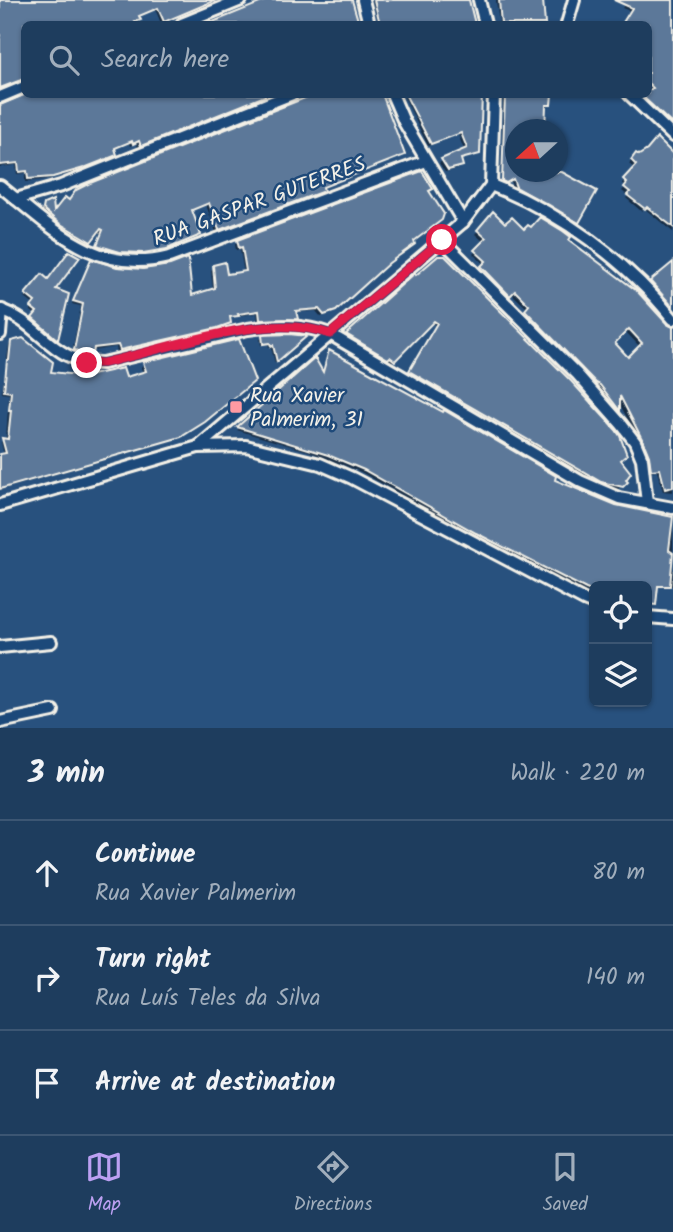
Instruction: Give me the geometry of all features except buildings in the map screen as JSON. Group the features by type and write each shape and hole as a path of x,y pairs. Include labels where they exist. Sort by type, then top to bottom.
{"street":[{"path":"189,21 241,0"},
{"path":"363,0 368,21"},
{"path":"479,0 484,21"},
{"path":"568,21 574,0"},
{"path":"0,97 21,88"},
{"path":"16,199 61,186 282,98"},
{"path":"394,98 404,122 463,222"},
{"path":"198,447 463,222 491,185 494,98"},
{"path":"633,98 673,136"},
{"name":"RUA GASPAR GUTERRES","path":"0,186 54,231 83,249 105,257 144,262 169,257 426,161"},
{"path":"491,185 543,210 612,257 673,319"},
{"path":"442,240 577,374 622,425 635,442 642,459 647,503"},
{"path":"0,334 1,310 15,317 66,356 87,363 103,363 216,335 269,326 311,327 330,334 580,481 610,495 673,508"},
{"path":"0,505 198,447 246,446 320,464 352,478 589,602"},
{"path":"652,617 673,619"},
{"path":"0,648 51,642"},
{"path":"0,722 53,711"}],"place":[{"name":"Rua Xavier Palmerim, 31","path":"236,407"}],"route":[{"path":"87,363 103,363 248,328 311,327 330,334 442,240"}]}
